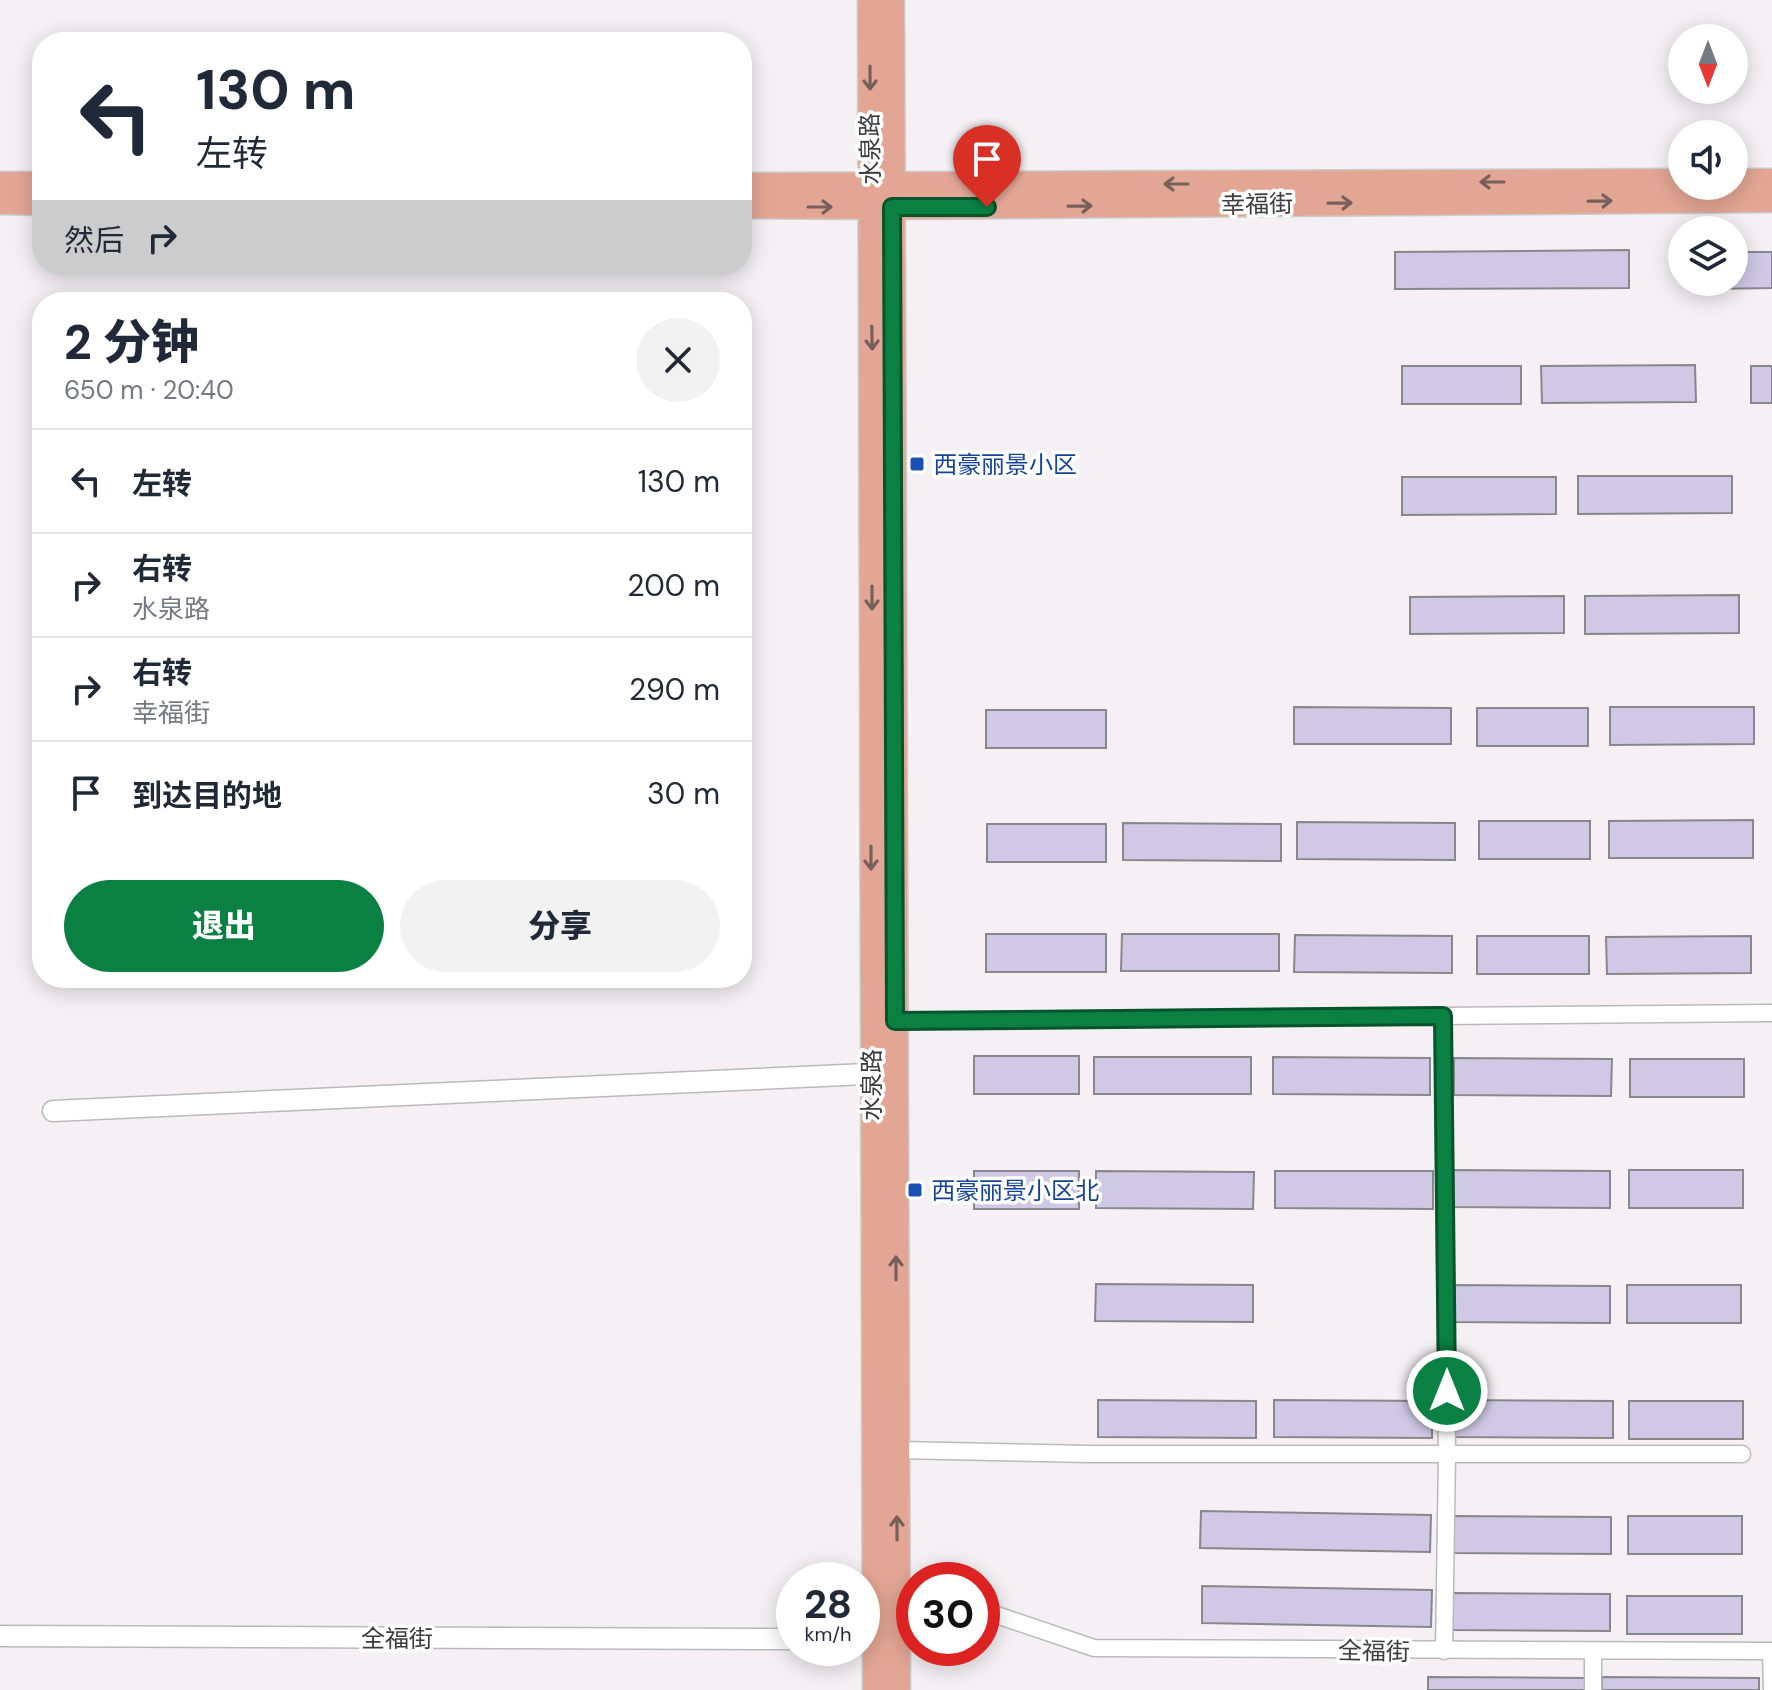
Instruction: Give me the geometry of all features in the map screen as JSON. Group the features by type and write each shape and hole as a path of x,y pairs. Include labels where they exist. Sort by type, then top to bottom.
{"main road":[{"name":"水泉路","path":"870,0 882,196 895,1021 884,1074 897,1450 895,1584 880,1633"},
{"name":"水泉路","path":"892,0 882,196 884,1074 895,1584"},
{"name":"幸福街","path":"752,205 882,196 1668,181"},
{"path":"1748,181 1772,181"},
{"path":"0,184 32,184"},
{"name":"幸福街","path":"752,186 882,196 1772,200"},
{"path":"0,202 32,203"},
{"name":"水泉路","path":"880,1645 898,1690"},
{"name":"水泉路","path":"875,1690 876,1666"}],"street":[{"path":"895,1021 1772,1013"},
{"path":"1443,1016 1447,1454 1444,1651"},
{"path":"53,1111 884,1074"},
{"path":"897,1450 1089,1454 1742,1454"},
{"name":"全福街","path":"1000,1616 1094,1648 1772,1651"},
{"name":"全福街","path":"0,1636 776,1639"},
{"path":"1593,1651 1593,1690"},
{"path":"1772,1651 1772,1690"}],"building":[{"path":"1629,250 1629,288 1395,289 1395,252"},
{"path":"1748,252 1772,252 1772,288 1748,288"},
{"path":"1695,365 1696,402 1542,403 1541,366"},
{"path":"1402,366 1521,366 1521,404 1402,404"},
{"path":"1751,366 1772,366 1772,403 1751,403"},
{"path":"1578,476 1732,476 1732,513 1578,514"},
{"path":"1402,477 1556,477 1556,514 1402,515"},
{"path":"1739,595 1739,633 1585,634 1585,596"},
{"path":"1564,596 1564,633 1410,634 1410,597"},
{"path":"1294,707 1451,708 1451,744 1294,744"},
{"path":"1610,707 1754,707 1754,744 1610,745"},
{"path":"1477,708 1588,708 1588,746 1477,746"},
{"path":"986,710 1106,710 1106,748 986,748"},
{"path":"1753,820 1753,858 1609,858 1609,821"},
{"path":"1479,821 1590,821 1590,859 1479,859"},
{"path":"1297,822 1455,823 1455,860 1297,859"},
{"path":"1123,823 1281,824 1281,861 1123,860"},
{"path":"987,824 1106,824 1106,862 987,862"},
{"path":"986,934 1106,934 1106,972 986,972"},
{"path":"1122,934 1279,934 1279,971 1121,971"},
{"path":"1295,935 1452,936 1452,973 1294,972"},
{"path":"1477,936 1589,936 1589,974 1477,974"},
{"path":"1751,936 1751,973 1607,974 1606,937"},
{"path":"974,1056 1079,1056 1079,1094 974,1094"},
{"path":"1094,1057 1251,1057 1251,1094 1094,1094"},
{"path":"1273,1057 1430,1058 1430,1095 1273,1094"},
{"path":"1454,1058 1612,1059 1611,1096 1454,1095"},
{"path":"1630,1059 1744,1059 1744,1097 1630,1097"},
{"path":"1453,1170 1610,1171 1610,1208 1452,1207"},
{"path":"1629,1170 1743,1170 1743,1208 1629,1208"},
{"path":"974,1171 1079,1171 1079,1209 974,1209"},
{"path":"1096,1171 1254,1172 1253,1209 1096,1208"},
{"path":"1275,1171 1433,1171 1433,1209 1275,1208"},
{"path":"1096,1284 1253,1285 1253,1322 1095,1321"},
{"path":"1453,1285 1610,1286 1610,1323 1452,1322"},
{"path":"1627,1285 1741,1285 1741,1323 1627,1323"},
{"path":"1098,1400 1256,1401 1256,1438 1098,1437"},
{"path":"1274,1400 1432,1401 1432,1438 1274,1437"},
{"path":"1455,1400 1613,1401 1613,1438 1455,1437"},
{"path":"1629,1401 1743,1401 1743,1439 1629,1439"},
{"path":"1201,1511 1431,1515 1430,1552 1200,1548"},
{"path":"1454,1516 1611,1517 1611,1554 1453,1553"},
{"path":"1628,1516 1742,1516 1742,1554 1628,1554"},
{"path":"1202,1586 1432,1590 1431,1627 1202,1623"},
{"path":"1453,1593 1610,1594 1610,1631 1453,1630"},
{"path":"1627,1596 1742,1596 1742,1634 1627,1634"},
{"path":"1428,1677 1585,1678 1585,1690 1428,1690"},
{"path":"1602,1677 1759,1678 1759,1690 1602,1690"}],"place":[{"name":"西豪丽景小区","path":"917,464"},
{"name":"西豪丽景小区北","path":"915,1190"}],"route":[{"path":"987,207 892,207 895,1021 1443,1016 1447,1391"}]}
